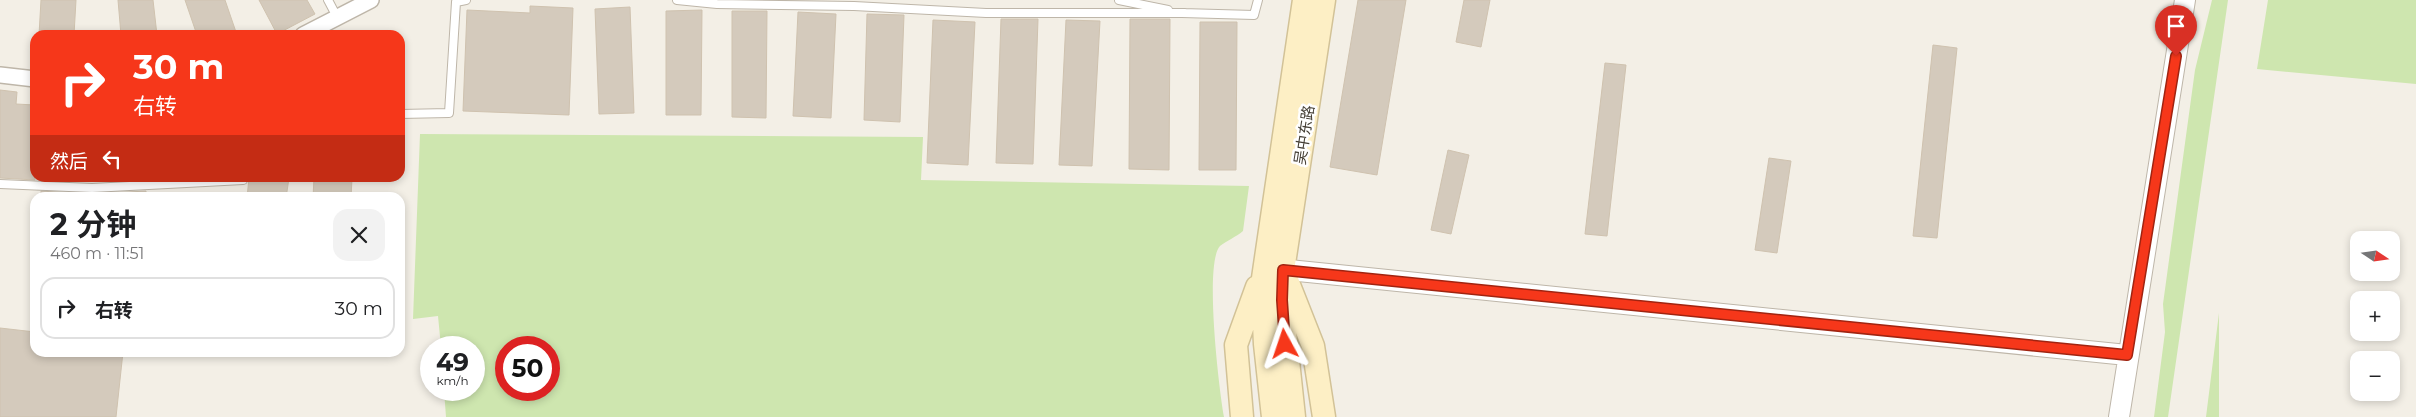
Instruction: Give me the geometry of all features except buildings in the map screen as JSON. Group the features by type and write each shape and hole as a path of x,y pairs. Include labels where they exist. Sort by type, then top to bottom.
{"main road":[{"name":"吴中东路","path":"1274,269 1304,0"},
{"name":"吴中东路","path":"1274,269 1324,0"},
{"path":"1242,417 1236,344 1274,269"},
{"path":"1273,417 1262,305 1274,269"},
{"path":"1274,269 1283,314 1294,417"},
{"path":"1274,269 1312,346 1324,417"}],"street":[{"path":"313,30 371,0"},
{"path":"2119,417 2127,355 2185,0"},
{"path":"0,75 30,78"},
{"path":"1274,269 2127,355"}],"lane":[{"path":"328,0 338,17"},
{"path":"405,114 449,113 456,2 466,0"},
{"path":"677,0 717,4 854,6 986,12 1254,15 1258,0"},
{"path":"1118,0 1185,13"},
{"path":"0,184 92,188 205,182"}],"green space":[{"path":"2212,0 2228,0 2168,417 2154,417 2165,332 2163,304 2195,70"},
{"path":"2268,0 2416,0 2416,84 2257,69"},
{"path":"420,134 923,137 921,180 1249,186 1243,231 1220,246 1215,257 1213,276 1214,328 1224,417 446,417 445,401 485,401 485,336 440,336 438,316 413,319"},
{"path":"2219,313 2219,417 2206,417"}],"route":[{"path":"1285,344 1282,300 1283,270 2127,355 2176,56"}]}
